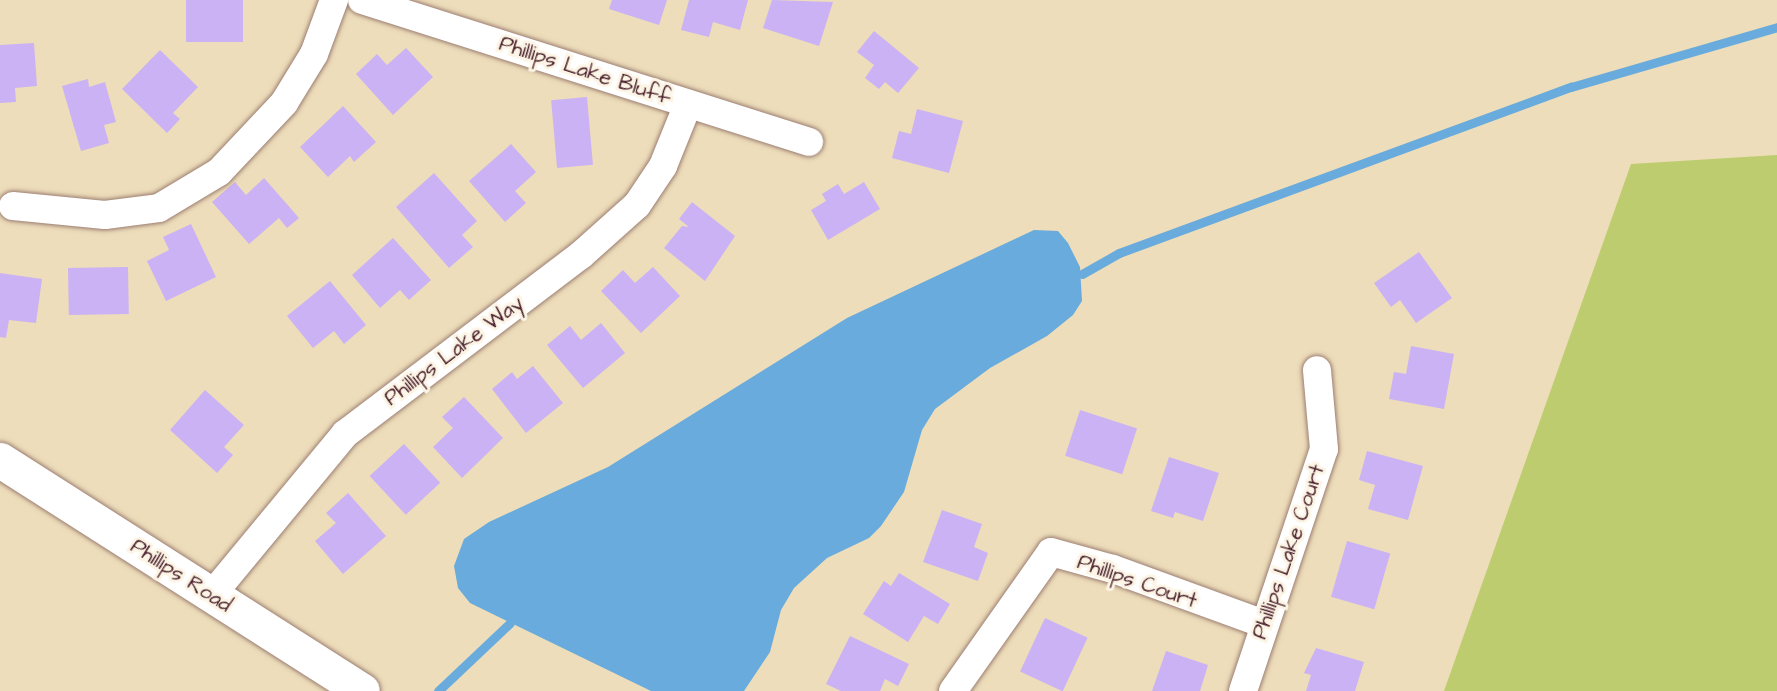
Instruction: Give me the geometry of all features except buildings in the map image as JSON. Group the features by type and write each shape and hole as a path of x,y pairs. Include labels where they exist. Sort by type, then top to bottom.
{"street":[{"path":"13,206 105,215 159,208 219,172 284,103 314,54 334,0"},
{"name":"Phillips Lake Bluff","path":"362,0 808,142"},
{"name":"Phillips Lake Way","path":"211,596 345,434 581,255 637,205 663,166 688,104"},
{"name":"Phillips Lake Court","path":"1243,691 1324,449 1317,370"},
{"name":"Phillips Road","path":"0,460 362,691"},
{"name":"Phillips Court","path":"953,691 1051,552 1113,569 1264,624"}],"green space":[{"path":"1777,155 1777,691 1444,691 1631,164"}],"water":[{"path":"1034,230 1058,231 1068,243 1080,267 1082,301 1073,315 1047,336 990,368 935,409 922,430 904,492 881,526 869,538 827,558 794,588 781,610 770,652 744,691 651,691 470,603 458,588 454,566 464,539 489,522 608,467 847,318"}],"waterway":[{"path":"1082,274 1119,253 1571,87 1777,27"},
{"path":"438,691 510,623"}]}
